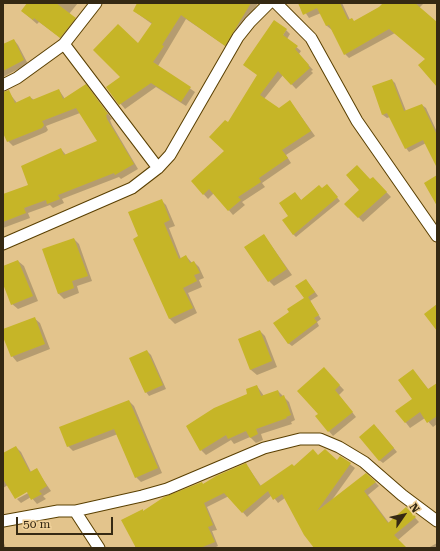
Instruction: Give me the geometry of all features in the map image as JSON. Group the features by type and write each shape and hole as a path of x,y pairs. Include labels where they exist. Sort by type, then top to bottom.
{"street":[{"path":"3,85 17,78 64,44 96,3"},
{"path":"3,244 132,188 158,168 170,155 238,37 250,22 269,3"},
{"path":"276,3 311,38 357,121 437,236"},
{"path":"64,44 158,168"},
{"path":"3,521 58,512 75,511 167,489 204,472 264,448 300,440 320,439 339,447 364,462 402,495 437,521"},
{"path":"75,511 99,548"}],"building":[{"path":"27,3 56,3 76,18 60,38 34,18 33,20 21,11"},
{"path":"137,3 251,3 225,46 181,15 162,45 164,46 153,62 191,87 181,102 151,83 119,105 106,87 120,77 93,50 118,24 138,43 152,23 133,11"},
{"path":"298,3 340,3 348,20 352,18 354,21 379,7 383,3 415,3 437,22 437,87 418,65 425,59 389,29 344,55 329,25 326,26 317,8 303,15"},
{"path":"274,20 287,29 283,35 298,46 295,49 310,68 291,85 278,71 260,95 279,108 290,100 311,131 282,150 288,158 259,178 261,182 238,197 241,200 228,211 209,189 203,195 191,181 224,151 209,137 225,120 228,122 257,75 243,65"},
{"path":"14,39 24,60 3,71 3,44"},
{"path":"392,79 404,111 422,104 437,135 437,168 423,140 405,149 387,113 382,115 372,86"},
{"path":"86,84 108,114 106,115 107,119 134,164 115,175 114,173 58,195 60,199 47,204 46,200 24,208 26,213 3,222 3,194 28,185 21,166 61,148 64,155 97,141 76,108 42,121 44,125 42,128 7,142 3,133 3,92 9,90 15,103 30,96 32,100 59,89 63,99"},
{"path":"357,165 370,179 373,177 387,192 358,218 344,204 359,190 346,175"},
{"path":"437,175 437,206 424,183"},
{"path":"327,184 338,197 293,235 282,220 288,216 279,203 295,192 301,200 319,185 322,188"},
{"path":"162,199 170,220 164,223 179,259 186,255 190,263 194,261 200,273 194,275 197,281 183,288 193,308 169,319 133,239 138,236 128,212"},
{"path":"264,234 287,269 268,282 244,247"},
{"path":"74,238 88,276 72,281 74,288 58,294 42,249"},
{"path":"18,260 33,296 11,305 3,284 3,266"},
{"path":"306,279 315,292 308,297 319,315 314,318 317,322 288,344 273,323 289,312 287,309 304,298 295,286"},
{"path":"437,304 437,331 424,314"},
{"path":"35,317 45,344 11,357 3,337 3,329"},
{"path":"260,330 272,361 250,370 238,339"},
{"path":"147,350 163,385 145,393 129,358"},
{"path":"324,367 340,385 335,390 353,412 328,432 315,416 318,414 297,391"},
{"path":"413,369 428,389 437,383 437,416 427,423 420,412 405,423 395,411 412,399 398,380"},
{"path":"257,385 261,396 278,390 280,397 284,395 291,415 286,417 287,418 256,429 258,434 250,438 246,431 228,439 226,435 200,451 186,426 214,408 247,394 246,389"},
{"path":"129,400 158,468 135,478 114,429 67,447 59,427"},
{"path":"374,424 394,448 379,461 359,437"},
{"path":"16,446 30,472 37,468 47,486 39,491 42,494 31,500 27,492 15,499 3,479 3,453"},
{"path":"313,449 318,455 325,449 337,460 340,456 351,463 317,511 366,473 376,482 364,491 388,523 406,507 416,517 394,535 407,548 314,548 304,535 282,494 273,500 268,491 242,513 224,493 204,503 213,525 208,527 215,542 200,548 136,548 121,520 143,509 143,511 164,497 202,482 203,484 216,476 246,463 260,486 292,464 294,466"}]}
